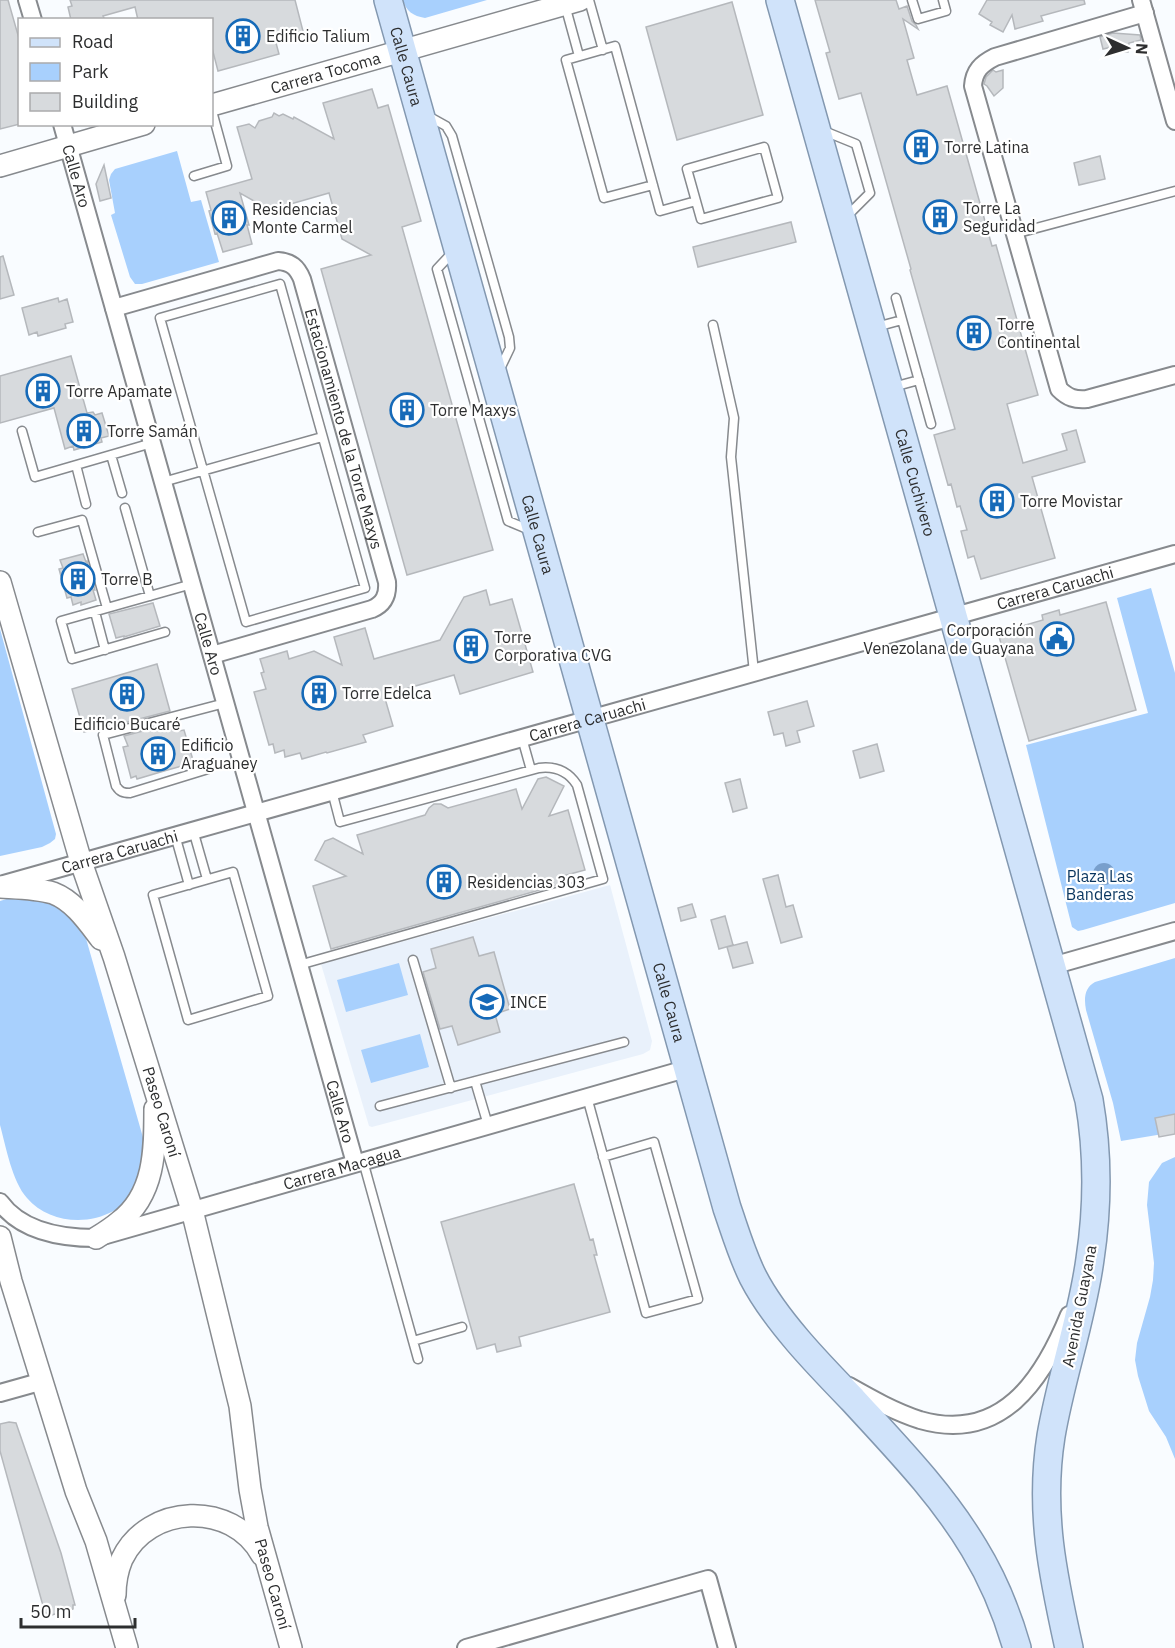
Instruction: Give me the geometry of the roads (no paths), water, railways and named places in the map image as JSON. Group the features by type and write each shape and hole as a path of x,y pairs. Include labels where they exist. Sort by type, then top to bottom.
{"main road":[{"name":"Calle Caura","path":"388,0 688,1068"},
{"name":"Calle Cuchivero","path":"780,0 1052,966"},
{"name":"Avenida Guayana","path":"1052,966 1085,1080 1093,1120 1096,1167 1096,1208 1090,1259 1051,1437 1048,1472 1046,1508 1048,1543 1069,1648"},
{"path":"688,1068 736,1236 753,1277 778,1316 920,1474 949,1510 975,1548 990,1577 1008,1616 1017,1648"}],"street":[{"path":"27,0 32,18"},
{"name":"Carrera Tocoma","path":"213,105 573,2"},
{"path":"1175,121 1172,97 1143,7 994,57 980,66 974,80 974,91 1056,384 1067,397 1087,399 1175,375"},
{"name":"Calle Aro","path":"63,126 299,964 359,1162"},
{"path":"0,166 137,126"},
{"name":"Estacionamiento de la Torre Maxys","path":"114,308 278,261 294,266 300,274 305,291 387,582 387,595 383,602 372,609 212,655"},
{"name":"Carrera Caruachi","path":"0,886 1175,554"},
{"name":"Paseo Caroní","path":"0,582 81,862 114,957 192,1210 240,1406 257,1527 291,1648"},
{"path":"0,886 54,894 70,903 86,919 114,957"},
{"path":"1052,966 1175,931"},
{"name":"Carrera Macagua","path":"0,1202 19,1219 36,1228 78,1238 96,1238 688,1068"},
{"path":"96,1238 134,1209 144,1192 155,1149 156,1091"},
{"path":"0,1238 11,1281 76,1491 96,1540 127,1648"},
{"path":"824,1368 850,1386 895,1410 921,1420 959,1426 991,1418 1004,1410 1020,1395 1055,1348 1090,1259"},
{"path":"0,1393 43,1381"},
{"path":"115,1605 117,1572 123,1558 143,1533 168,1518 200,1515 229,1523 251,1539 269,1568"},
{"path":"466,1648 708,1579 727,1648"}],"lane":[{"path":"589,0 603,50"},
{"path":"912,0 918,20 946,11 943,0"},
{"path":"573,2 579,56"},
{"path":"653,185 604,198 566,60 615,46 653,185 660,211 696,201"},
{"path":"419,112 441,122 452,136 509,337 510,348 495,380"},
{"path":"194,176 227,166 213,115"},
{"path":"764,147 778,198 701,219 696,201 687,169 764,147"},
{"path":"1014,234 1175,191"},
{"path":"457,248 437,269 508,521 538,533"},
{"path":"280,284 365,588 246,622 203,471 160,318 280,284"},
{"path":"896,298 931,424"},
{"path":"873,328 902,320"},
{"path":"713,325 735,418 730,457 754,672"},
{"path":"889,388 919,380"},
{"path":"22,431 35,477 152,443"},
{"path":"163,482 322,436"},
{"path":"111,455 122,493"},
{"path":"76,465 86,504"},
{"path":"125,508 150,596"},
{"path":"38,532 82,520 107,608"},
{"path":"165,632 72,659 61,621 192,584"},
{"path":"95,612 105,650"},
{"path":"208,769 130,793 122,792 117,786 104,735 225,703"},
{"path":"522,738 531,770"},
{"path":"299,964 603,879 580,792 573,779 552,767 531,770 340,822 332,791"},
{"path":"193,830 207,879"},
{"path":"175,835 189,885"},
{"path":"233,872 268,996 188,1020 153,895 207,879 233,872"},
{"path":"413,960 451,1088"},
{"path":"380,1106 624,1042"},
{"path":"476,1081 488,1125"},
{"path":"587,1097 603,1156 646,1313 698,1299 654,1142 603,1156"},
{"path":"359,1162 418,1359"},
{"path":"413,1341 462,1327"}],"place":[{"name":"Edificio Talium","path":"243,36"},
{"name":"Torre Latina","path":"921,147"},
{"name":"Torre La Seguridad","path":"940,217"},
{"name":"Residencias Monte Carmel","path":"229,218"},
{"name":"Torre Continental","path":"974,333"},
{"name":"Torre Apamate","path":"43,391"},
{"name":"Torre Maxys","path":"407,410"},
{"name":"Torre Samán","path":"84,431"},
{"name":"Torre Movistar","path":"997,501"},
{"name":"Torre B","path":"78,579"},
{"name":"Corporación Venezolana de Guayana","path":"1057,639"},
{"name":"Torre Corporativa CVG","path":"471,646"},
{"name":"Torre Edelca","path":"319,693"},
{"name":"Edificio Bucaré","path":"127,694"},
{"name":"Edificio Araguaney","path":"158,754"},
{"name":"Residencias 303","path":"444,882"},
{"name":"INCE","path":"487,1002"}],"park label":[{"name":"Plaza Las Banderas","path":"1100,885"}]}
